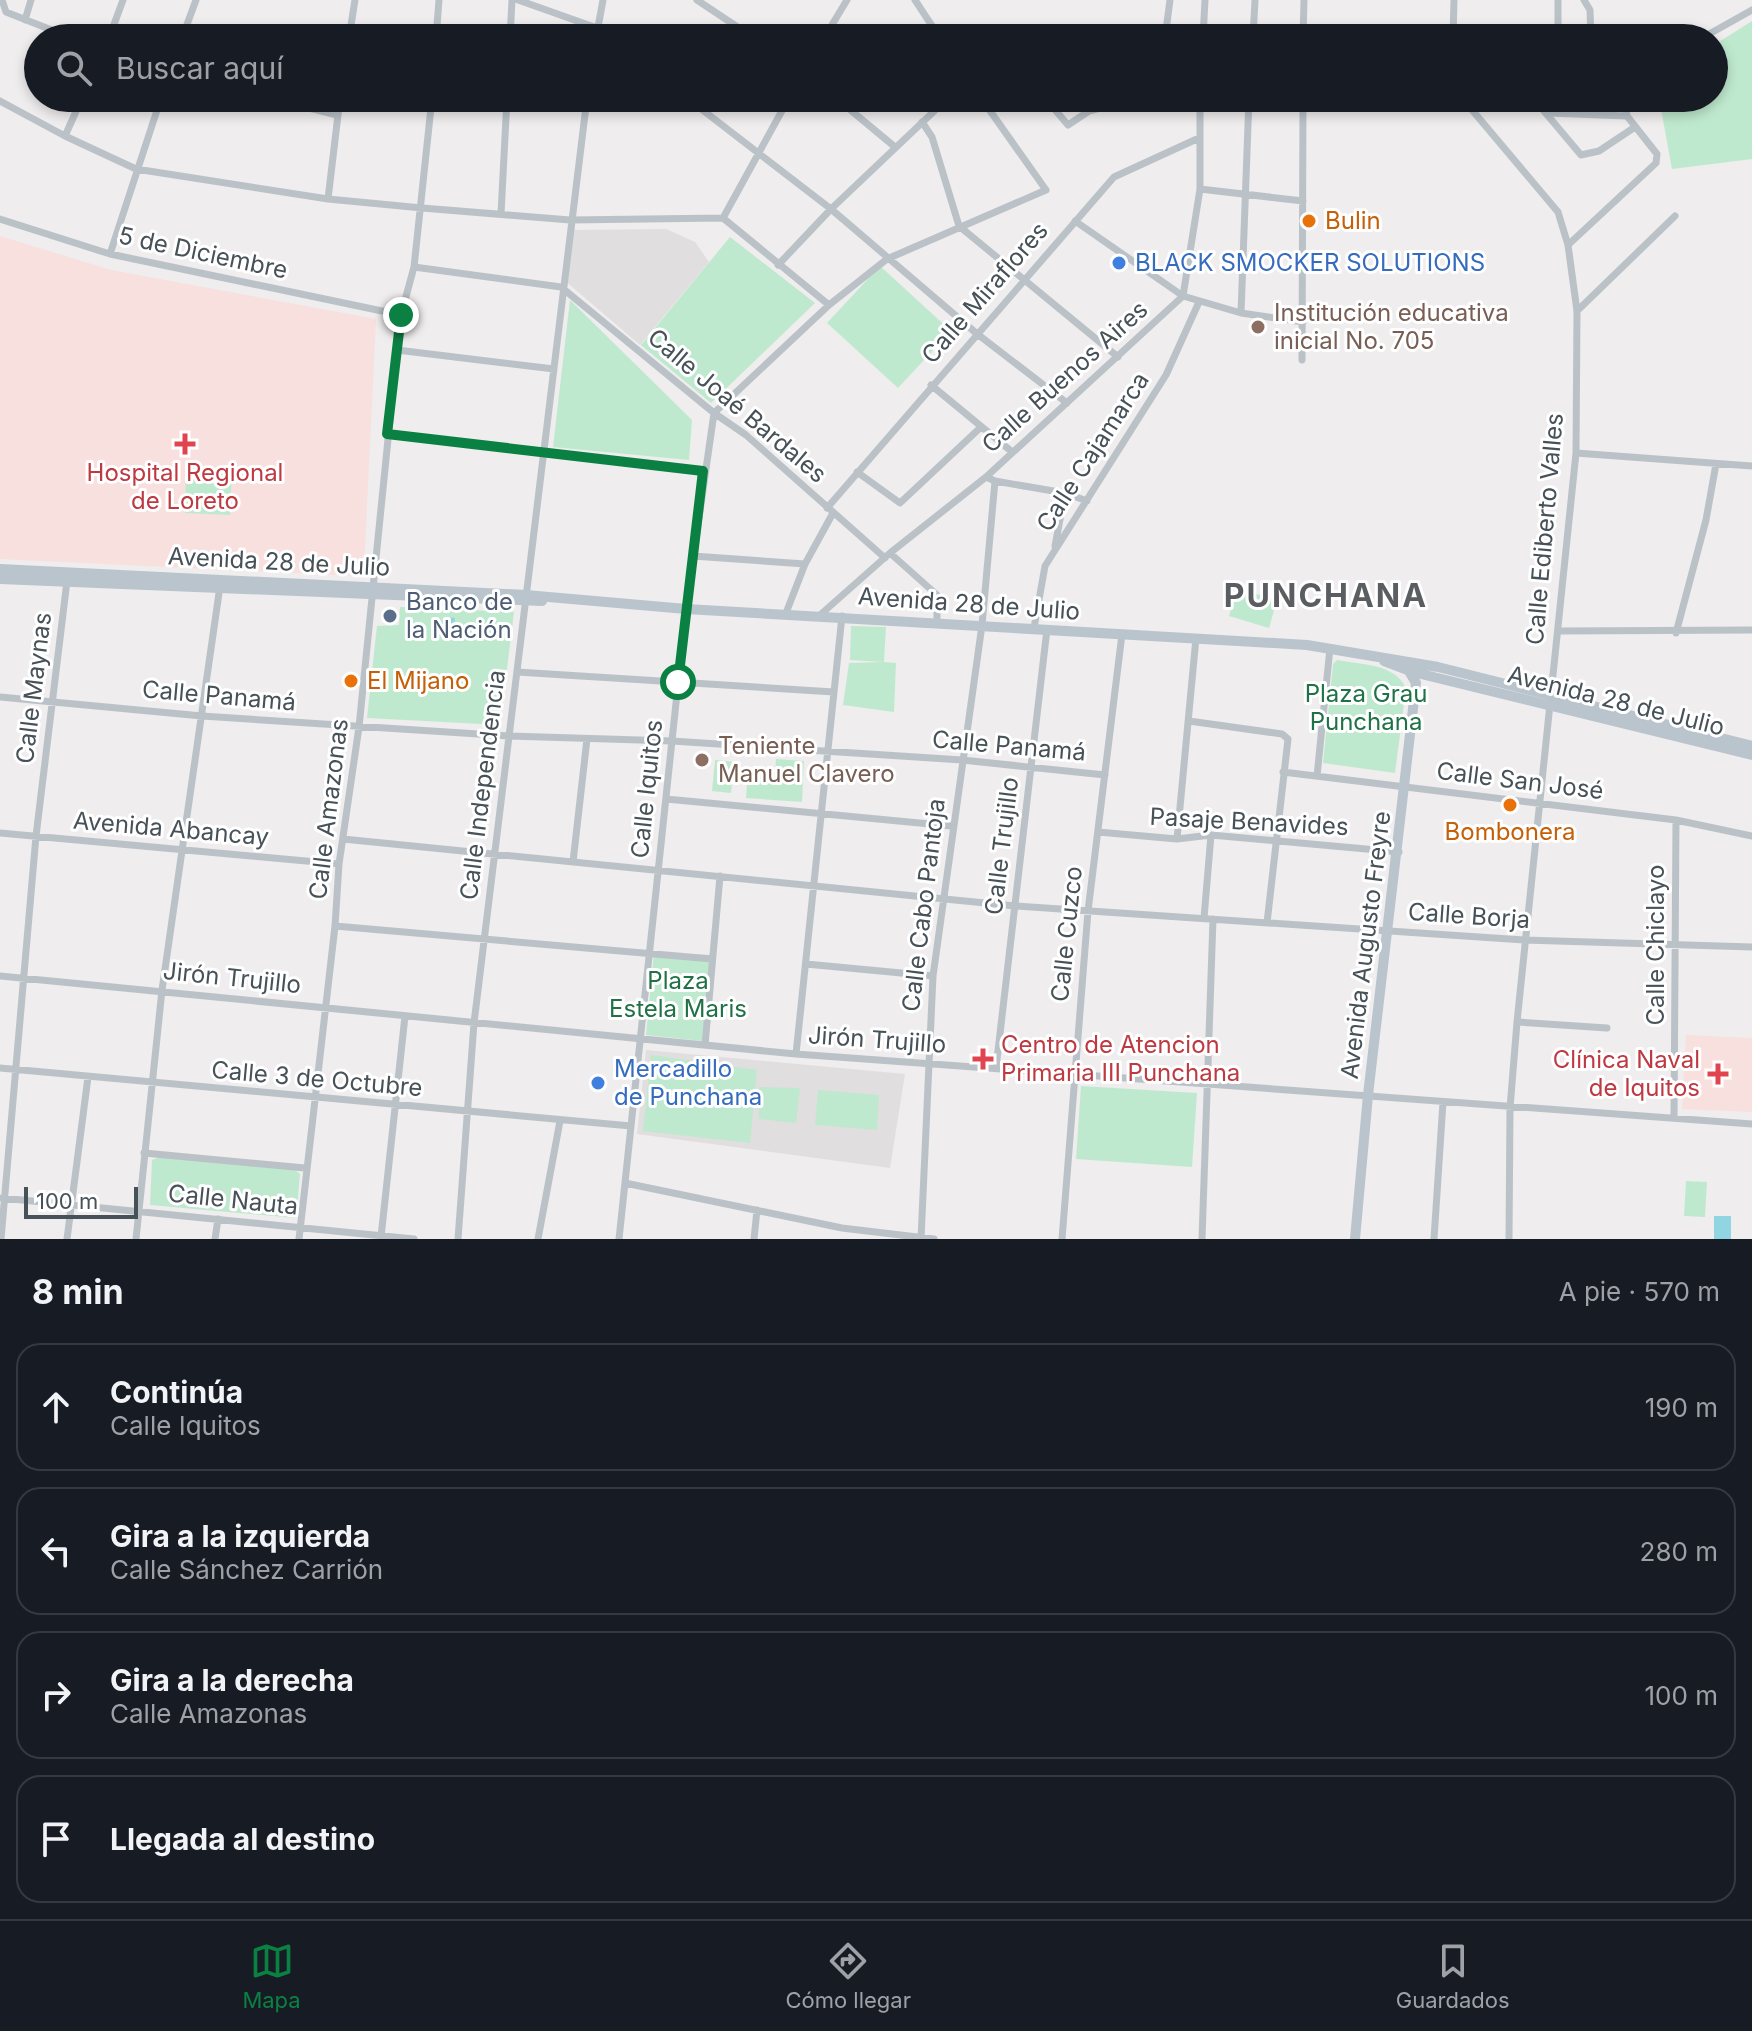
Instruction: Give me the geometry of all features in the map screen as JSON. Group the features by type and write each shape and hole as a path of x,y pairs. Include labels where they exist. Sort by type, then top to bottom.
{"main road":[{"name":"Avenida 28 de Julio","path":"0,569 68,577"},
{"name":"Avenida 28 de Julio","path":"0,579 68,577 556,600 1330,648 1403,661 1752,755"},
{"name":"Avenida 28 de Julio","path":"1378,658 1413,672 1752,746"},
{"path":"1403,661 1413,672"},
{"name":"Avenida Augusto Freyre","path":"1355,1239 1368,1095 1406,787 1416,683 1413,672"}],"street":[{"path":"2,0 6,12 35,24"},
{"path":"25,20 31,0"},
{"path":"114,24 123,0"},
{"path":"187,24 196,0"},
{"path":"351,24 355,0"},
{"path":"437,24 439,0"},
{"path":"511,24 512,0"},
{"path":"518,0 586,24"},
{"path":"598,24 603,0"},
{"path":"697,0 733,24"},
{"path":"832,24 847,0"},
{"path":"915,0 931,24"},
{"path":"1167,24 1170,0"},
{"path":"1204,24 1205,0"},
{"path":"1254,24 1255,0"},
{"path":"1303,24 1304,0"},
{"path":"1453,24 1454,0"},
{"path":"1558,0 1558,24"},
{"path":"1584,0 1590,10 1590,24"},
{"path":"1727,24 1752,10"},
{"path":"0,101 136,169 328,199 422,208 570,220 723,218 829,305"},
{"path":"65,136 76,112"},
{"path":"110,254 156,112"},
{"path":"325,112 337,115"},
{"path":"328,199 338,112"},
{"name":"Calle Amazonas","path":"299,1239 335,926 339,864 359,727 387,434 401,315 414,267 431,112"},
{"path":"501,214 506,112"},
{"name":"Calle Independencia","path":"458,1239 474,1023 554,369 561,287 585,112"},
{"path":"705,112 831,209 976,333 1067,403"},
{"path":"723,218 781,112"},
{"path":"853,112 895,147"},
{"path":"778,265 831,209 933,112"},
{"path":"714,413 829,305 887,259 959,226 1038,197 1046,190 991,112"},
{"path":"1057,112 1068,125 1088,112"},
{"name":"Calle Buenos Aires","path":"820,615 887,555 986,477 1183,296 1200,189 1200,112"},
{"path":"1241,313 1248,112"},
{"path":"1302,360 1303,112"},
{"name":"Calle Ediberto Valles","path":"1474,112 1558,212 1568,245 1577,311 1576,453 1517,1022 1510,1108 1509,1239"},
{"path":"1568,245 1656,163 1657,154 1626,112"},
{"path":"1548,113 1581,155 1599,151 1635,127"},
{"path":"1548,113 1627,116"},
{"path":"922,122 932,137 959,226 1022,282 1118,357"},
{"name":"Calle Miraflores","path":"786,613 830,510 857,472 976,333 1114,177 1199,138"},
{"path":"1200,189 1303,201"},
{"path":"1577,311 1675,216"},
{"name":"5 de Diciembre","path":"0,219 110,254 401,315"},
{"path":"1075,221 1183,296 1241,313 1303,322"},
{"path":"414,267 561,287"},
{"name":"Calle Joaé Bardales","path":"561,287 714,413 746,435 830,510 937,595 937,622"},
{"name":"Calle Cajamarca","path":"1034,628 1045,566 1166,375 1199,302"},
{"path":"397,350 554,369"},
{"path":"931,385 1011,451"},
{"name":"Calle Iquitos","path":"619,1239 686,609 703,471 714,413"},
{"path":"857,472 900,503 981,427"},
{"path":"387,434 703,471"},
{"path":"1576,453 1752,466"},
{"path":"1676,633 1706,520 1716,464"},
{"path":"986,477 1065,493 1087,501"},
{"name":"Calle Cabo Pantoja","path":"921,1238 933,976 951,826 982,625 995,481"},
{"path":"1055,548 1065,493"},
{"path":"693,556 805,564"},
{"name":"Calle Maynas","path":"1,1239 2,1198 26,979 36,836 68,577"},
{"path":"136,1239 162,990 220,584"},
{"path":"796,1054 842,616"},
{"name":"Calle Trujillo","path":"996,1068 1047,629"},
{"path":"1558,631 1676,633 1752,630"},
{"name":"Calle Cuzco","path":"1062,1239 1088,911 1122,634"},
{"path":"1177,839 1196,638"},
{"path":"1317,776 1330,648"},
{"path":"517,672 834,692"},
{"name":"Calle Panamá","path":"0,697 359,727 672,741 962,760 1105,775"},
{"path":"1189,721 1282,734 1288,739 1267,923"},
{"path":"573,862 587,739"},
{"name":"Calle San José","path":"1283,772 1676,820 1752,836"},
{"path":"666,799 951,826"},
{"name":"Calle Chiclayo","path":"1674,1118 1676,820"},
{"name":"Pasaje Benavides","path":"1098,832 1177,839 1211,835 1399,852"},
{"name":"Avenida Abancay","path":"0,833 339,864"},
{"path":"1204,918 1211,835"},
{"name":"Calle Borja","path":"343,839 1015,906 1524,940 1752,947"},
{"path":"705,1045 720,876"},
{"path":"1202,1239 1213,919"},
{"path":"335,926 712,959"},
{"path":"806,964 933,976"},
{"name":"Jirón Trujillo","path":"0,976 796,1054 1752,1124"},
{"path":"381,1237 405,1016"},
{"path":"1517,1022 1607,1028"},
{"name":"Calle 3 de Octubre","path":"0,1068 313,1100 631,1126"},
{"path":"67,1239 88,1077"},
{"path":"1434,1239 1443,1102"},
{"path":"538,1239 560,1121"},
{"path":"0,1133 10,1134"},
{"path":"144,1153 305,1168"},
{"path":"625,1183 842,1228 934,1239"},
{"name":"Calle Nauta","path":"2,1198 414,1239"},
{"path":"754,1239 757,1210"},
{"path":"215,1239 218,1219"},
{"path":"840,1239 842,1228"}],"shaded area":[{"path":"666,229 695,242 709,262 640,345 564,280 573,230"},
{"name":"Hospital Regional de Loreto","path":"0,236 111,270 376,319 364,569 356,576 0,559"},
{"name":"Clínica Naval de Iquitos","path":"1686,1035 1752,1038 1752,1112 1682,1109"},
{"path":"646,1050 905,1074 890,1168 637,1134"}],"green space":[{"path":"1752,21 1752,159 1672,169 1662,112 1728,112 1728,36"},
{"path":"730,237 815,303 711,403 641,345"},
{"path":"880,266 951,331 898,388 827,323"},
{"path":"570,300 692,420 689,460 553,447"},
{"path":"186,468 232,469 230,515 185,513"},
{"path":"1237,588 1277,600 1269,628 1229,616"},
{"path":"400,607 514,612 500,725 367,718 377,626 399,625"},
{"path":"851,626 886,627 884,662 896,663 894,712 843,705 849,663 883,662 850,660"},
{"name":"Plaza Grau Punchana","path":"1337,660 1385,669 1401,680 1406,688 1395,773 1323,763 1333,664"},
{"path":"776,759 804,761 802,802 746,798 748,771 775,772"},
{"path":"715,760 734,762 731,793 712,791"},
{"name":"Plaza Estela Maris","path":"654,953 711,955 702,1041 646,1035"},
{"path":"651,1055 757,1070 750,1143 643,1131"},
{"path":"1081,1086 1197,1093 1192,1167 1076,1159"},
{"path":"759,1087 800,1088 796,1123 759,1119"},
{"path":"818,1090 879,1095 877,1130 815,1125"},
{"path":"160,1157 295,1170 300,1174 296,1218 150,1205 152,1160"},
{"path":"1686,1181 1707,1182 1705,1217 1684,1216"}],"water":[{"path":"447,617 455,618 453,638 449,639 441,634 441,622"},
{"path":"1714,1216 1731,1216 1731,1239 1714,1239"}],"place":[{"name":"Bulin","path":"1309,221"},
{"name":"BLACK SMOCKER SOLUTIONS","path":"1119,263"},
{"name":"Institución educativa inicial No. 705","path":"1258,327"},
{"name":"Hospital Regional de Loreto","path":"185,444"},
{"name":"Banco de la Nación","path":"390,616"},
{"name":"El Mijano","path":"351,681"},
{"name":"Teniente Manuel Clavero","path":"702,760"},
{"name":"Bombonera","path":"1510,805"},
{"name":"Centro de Atencion Primaria III Punchana","path":"983,1059"},
{"name":"Clínica Naval de Iquitos","path":"1718,1074"},
{"name":"Mercadillo de Punchana","path":"598,1083"}],"district":[{"name":"PUNCHANA","path":"1326,596"}],"route":[{"path":"401,315 387,434 703,471 678,682"}]}
